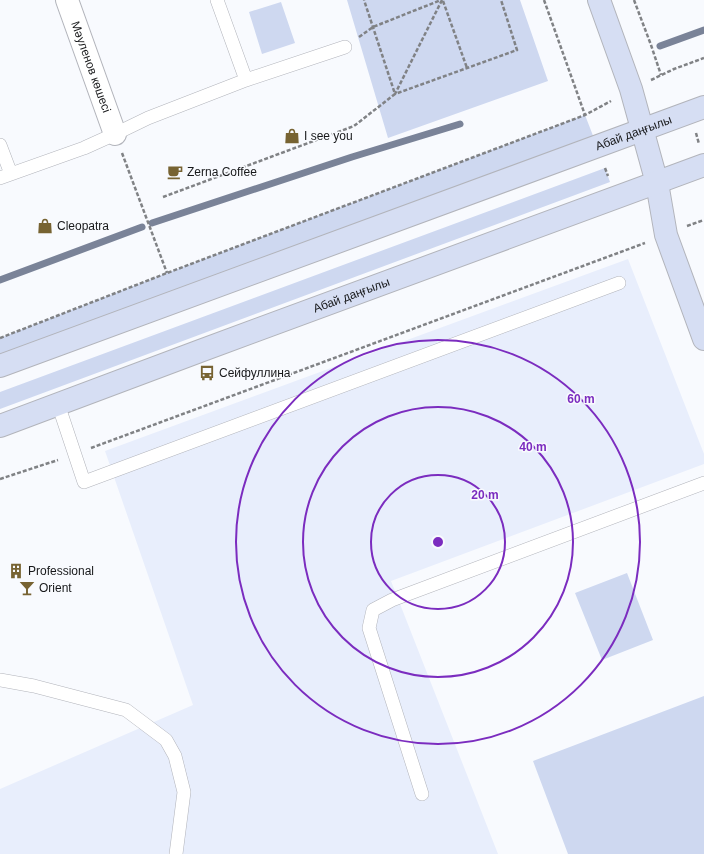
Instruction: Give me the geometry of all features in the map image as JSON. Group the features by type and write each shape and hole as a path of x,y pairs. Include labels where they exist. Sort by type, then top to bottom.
{"main road":[{"path":"599,0 631,89 657,182 666,235 704,340"},
{"name":"Абай даңғылы","path":"0,366 704,107"},
{"name":"Абай даңғылы","path":"0,426 657,182 702,156"}],"street":[{"name":"Мәуленов көшесі","path":"67,0 115,134"}],"lane":[{"path":"217,0 246,80"},
{"path":"0,145 5,176 84,148 148,118 246,80 345,47"},
{"path":"58,404 84,482 619,283"},
{"path":"422,794 370,628 373,610 392,600 704,483"},
{"path":"0,680 34,686 126,710 166,740 175,756 184,792 176,854"}],"path":[{"path":"364,0 395,94"},
{"path":"373,27 442,0"},
{"path":"442,0 467,68"},
{"path":"395,94 442,0"},
{"path":"163,197 354,126 395,94 517,50 501,0"},
{"path":"0,338 584,115 544,0"},
{"path":"634,0 661,75 704,58"},
{"path":"696,133 702,156"},
{"path":"115,134 167,273"},
{"path":"0,479 75,454 704,220"}],"shaded area":[{"path":"347,0 520,0 548,81 388,138"},
{"path":"281,2 295,43 262,54 249,12"},
{"path":"585,115 597,146 0,366 0,338 167,273"},
{"path":"605,168 610,182 0,409 0,392"},
{"path":"628,259 704,454 704,464 391,581 498,854 0,854 0,789 193,705 105,451"},
{"path":"627,573 653,640 602,660 575,593"},
{"path":"704,696 704,854 568,854 533,761"}],"waterway":[{"path":"660,46 704,30"},
{"path":"152,223 352,157 460,124"},
{"path":"0,280 142,227"}],"place":[{"name":"I see you","path":"292,136"},
{"name":"Zerna Coffee","path":"175,172"},
{"name":"Cleopatra","path":"45,226"},
{"name":"Сейфуллина","path":"207,373"},
{"name":"Professional","path":"16,571"},
{"name":"Orient","path":"27,588"}]}
